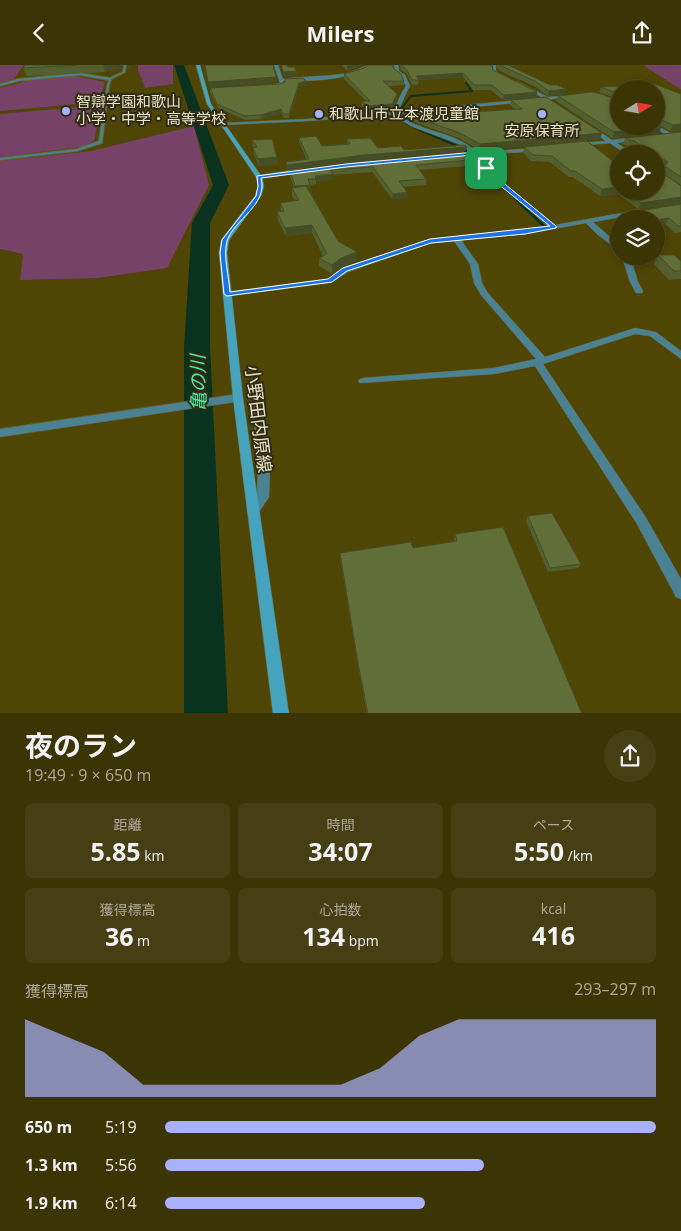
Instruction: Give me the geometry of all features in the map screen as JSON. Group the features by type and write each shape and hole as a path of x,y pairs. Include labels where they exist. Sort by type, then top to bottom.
{"main road":[{"path":"198,65 208,89 209,104 259,177"},
{"name":"小野田内原線","path":"259,177 261,186 258,197 225,240 223,253 238,398 281,713"}],"street":[{"path":"261,86 282,84 276,65"},
{"path":"280,80 347,74 365,70 370,65"},
{"path":"395,112 408,86 404,76 398,72 396,65"},
{"path":"494,65 494,72 531,89 556,104"},
{"path":"222,124 306,120 548,99 574,95"},
{"path":"395,112 397,116 416,126 466,145 504,186 554,227"},
{"path":"588,126 616,145"},
{"path":"661,136 673,135 665,131"},
{"path":"573,145 643,138"},
{"path":"466,155 544,148"},
{"path":"259,177 310,170"},
{"path":"227,294 330,281 345,270 430,241 525,232 610,217"},
{"path":"588,221 610,242"},
{"path":"456,238 474,264 478,283 484,293 540,361 641,520 681,592"},
{"path":"629,265 639,291"},
{"path":"363,381 494,371 540,361 635,331 653,334 681,356"},
{"path":"254,511 263,497 264,467 257,397"},
{"path":"0,433 238,398"}],"lane":[{"path":"0,85 18,80 80,74 110,79 124,72 125,65"},
{"path":"0,159 77,150 101,143 110,79"}],"shaded area":[{"path":"0,65 24,65 14,79 0,83"},
{"path":"138,65 173,65 173,84 145,88"},
{"path":"643,65 681,65 681,90 680,89"},
{"path":"71,75 105,82 99,102 0,111 0,88 39,78"},
{"path":"102,105 94,141 81,147 0,157 0,114"},
{"path":"194,126 209,185 167,268 98,278 20,280 23,254 0,249 0,161 91,151"}],"building":[{"path":"25,65 77,65 23,68"},
{"path":"205,65 273,65 276,77 208,82"},
{"path":"281,65 294,67 297,71 283,72"},
{"path":"368,65 393,65 393,68 401,74 404,81 383,81 397,94 392,104 368,106 362,101 370,101 344,74"},
{"path":"401,65 492,65 493,70 537,92 504,95 492,85 474,85 463,73 416,76 419,80 412,80 407,70"},
{"path":"499,65 508,65 550,85 557,85 566,89 549,91 535,81"},
{"path":"303,78 306,81 299,83 289,114 283,114 281,109 261,115 245,116 217,104 210,88 280,84 285,82 285,79"},
{"path":"610,86 610,90 601,87"},
{"path":"665,88 681,94 681,124 673,125 665,121"},
{"path":"591,92 610,97 610,129 558,96"},
{"path":"546,97 602,133 480,144 460,133 418,118 404,110 436,108 441,111 460,107 470,112 522,109 511,100"},
{"path":"388,113 383,119 376,114"},
{"path":"681,132 681,177 665,166 667,164 665,162 668,162 665,160 665,145 640,145 625,138"},
{"path":"316,136 322,146 350,144 347,139 370,138 378,148 401,146 404,150 465,145 467,147 364,155 287,165 286,162 309,159 299,138"},
{"path":"272,139 277,157 258,159 253,148 257,147 252,140"},
{"path":"587,141 610,159 610,188 602,189 575,171 571,171 552,156 533,155 524,147"},
{"path":"473,153 480,159 416,165 426,179 399,181 407,192 393,194 373,167 330,170 333,174 315,176 316,179 308,179 310,185 295,186 290,171 364,161"},
{"path":"665,175 681,186 681,197 665,199"},
{"path":"306,186 338,241 357,252 341,258 332,265 319,258 327,254 312,225 285,228 277,212 284,211 280,203 299,200 292,188"},
{"path":"637,200 661,200 641,203"},
{"path":"681,204 681,226 678,226 669,218 665,219 665,210 645,210"},
{"path":"665,255 674,255 681,261 681,271 674,271 665,262"},
{"path":"552,513 581,564 550,568 528,516"},
{"path":"503,527 582,713 368,713 340,553 411,542 413,548 457,541 455,534"}],"waterway":[{"name":"亀の川","path":"179,65 221,185 201,223 197,347 206,713"},
{"path":"402,121 392,114 401,109 411,96 472,91 466,83 472,81"},
{"path":"400,119 456,146 474,157"},
{"path":"515,198 543,225"}],"place":[{"name":"智辯学園和歌山 小学・中学・高等学校","path":"66,111"},
{"name":"和歌山市立本渡児童館","path":"319,114"},
{"name":"安原保育所","path":"542,114"}],"route":[{"path":"475,154 486,168 504,186 554,227 525,232 430,241 345,270 330,281 227,294 223,253 225,240 258,197 261,186 259,177 346,165 475,154"}]}
